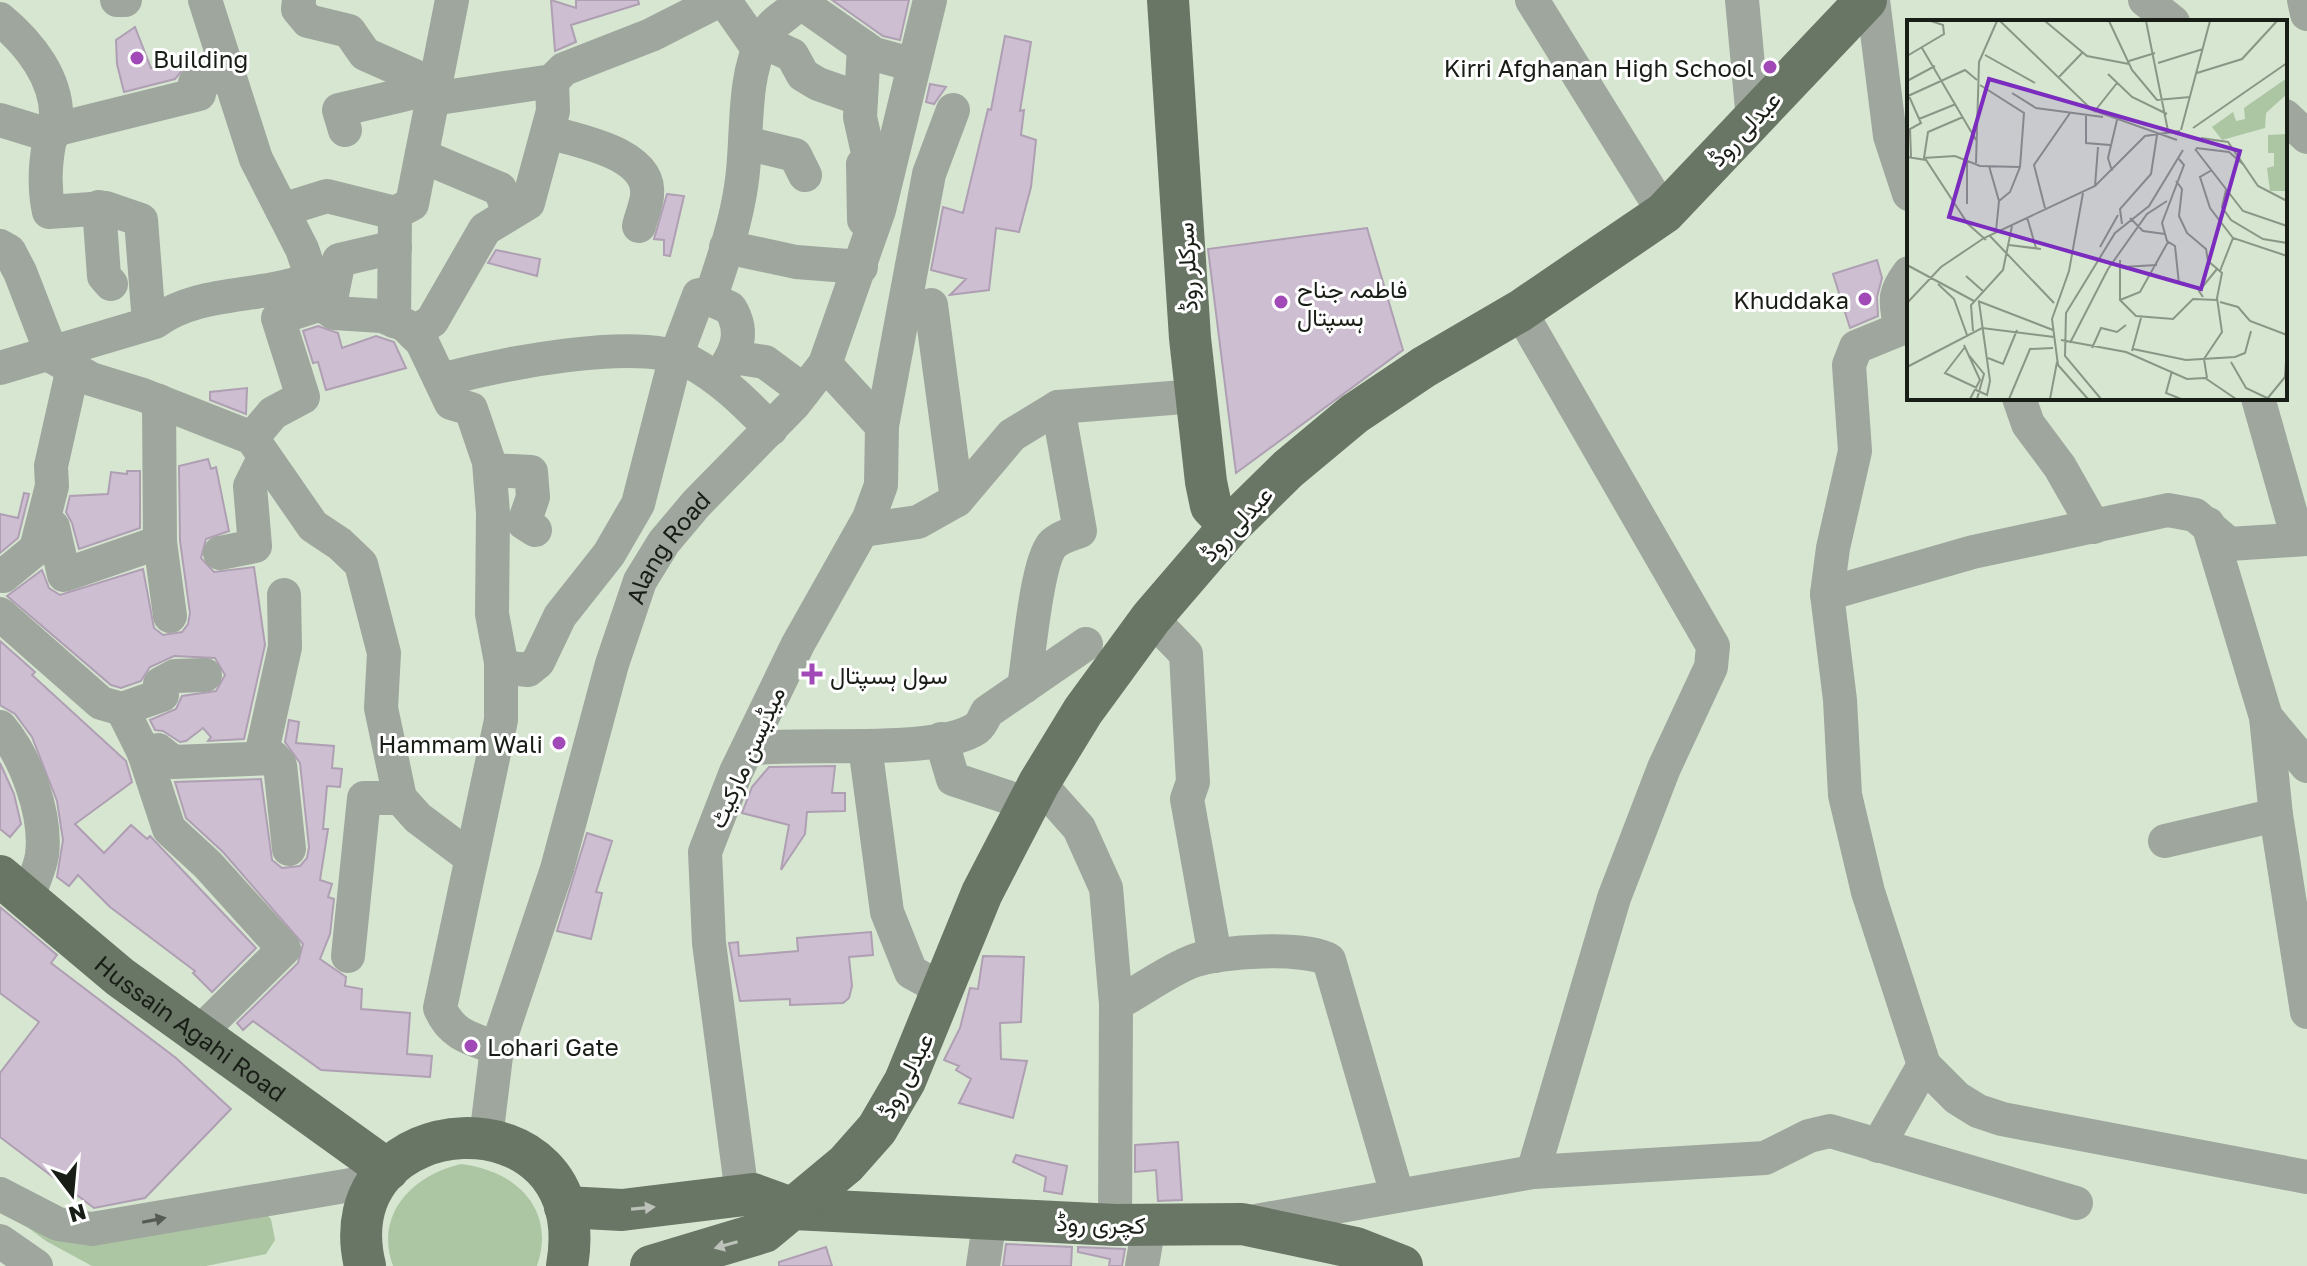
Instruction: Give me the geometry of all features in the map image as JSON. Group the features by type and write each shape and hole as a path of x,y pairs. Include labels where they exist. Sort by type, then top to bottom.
{"main road":[{"name":"سرکلر روڈ","path":"1168,0 1196,396 1208,496 1215,513 1230,526"},
{"name":"عبدلی روڈ","path":"659,1265 764,1232 846,1164 877,1129 905,1081 938,1007 982,893 1034,794 1083,711 1151,618 1230,526 1288,469 1354,414 1424,367 1520,311 1664,213 1866,0"},
{"name":"Hussain Agahi Road","path":"14,886 120,977 384,1175"},
{"path":"365,1266 362,1228 365,1211 384,1175 423,1145 464,1136 503,1143 535,1162 548,1175 565,1207 570,1227 567,1266"},
{"path":"565,1207 622,1210 742,1194 767,1198 794,1209"},
{"name":"کچری روڈ","path":"794,1209 1132,1225 1242,1224 1334,1255 1402,1266"}],"street":[{"path":"6,0 0,16 22,37 46,74 54,97 53,133 44,176 49,212 99,207 141,220 149,323"},
{"path":"117,0 125,0"},
{"path":"205,0 256,159 302,249 320,298"},
{"path":"299,0 298,9 308,21 349,31 365,54 431,88"},
{"path":"282,210 327,196 395,213 412,204 431,88 452,0"},
{"path":"345,130 339,110 431,88 552,81 564,69 651,35 722,0 760,45 792,55 803,75 818,84 861,99"},
{"name":"Alang Road","path":"486,1138 497,1048 557,869 640,581 664,542 771,429 825,364 863,260 930,0"},
{"path":"1532,0 1664,213"},
{"path":"1742,0 1753,120"},
{"path":"1873,0 1890,136 1907,188"},
{"path":"2145,0 2170,20"},
{"path":"2304,0 2307,14"},
{"path":"710,299 742,183 752,82 760,45 773,23 801,1 874,54 914,65"},
{"path":"726,247 796,262 863,260 863,164 870,162 860,117 864,47"},
{"path":"0,120 53,133 199,94 195,83 227,74"},
{"path":"403,327 432,321 485,229 528,203 553,111 552,81"},
{"name":"میڈیسن مارکیٹ","path":"742,1194 709,943 705,852 748,749 798,644 863,530 881,485 882,426 929,174 953,110"},
{"path":"2287,118 2307,137"},
{"path":"548,132 622,155 641,173 648,193 639,226"},
{"path":"746,143 795,155 805,175"},
{"path":"422,156 500,189 509,213"},
{"path":"99,207 104,276 111,284"},
{"path":"395,213 403,327"},
{"path":"0,246 9,251 62,360 91,379 159,401 258,448 313,526 340,544 361,564 384,653 381,708 400,798 418,818 470,857"},
{"path":"220,553 255,546 250,486 258,448 273,413 303,397 278,318 320,298 339,260 395,247"},
{"path":"1907,276 1897,289 1895,299 1900,329 1860,345 1850,358 1855,451 1833,548 1827,594 1840,700 1845,795 1868,892 1924,1065 1957,1098 1978,1111 2002,1119 2307,1177"},
{"path":"0,368 62,360 149,323 174,308 246,291 292,286 403,327 422,342 451,403 471,409 490,470 492,614 501,667 501,720 495,762 470,857 440,1008 447,1025 457,1033 497,1048"},
{"path":"501,667 528,670 538,662 560,616 609,554 638,504 653,458 676,356 699,295 730,308 735,316 739,340 726,368"},
{"path":"931,305 957,500"},
{"path":"1520,311 1713,646 1711,667 1664,768 1614,898 1533,1172"},
{"path":"441,380 492,366 632,349 726,368 765,362 804,391"},
{"path":"0,573 3,576 36,549 43,524 62,360"},
{"path":"825,364 882,426"},
{"path":"726,368 771,429"},
{"path":"863,530 918,522 957,500 1012,435 1058,407 1196,396"},
{"path":"2020,400 2028,424 2060,467 2094,527"},
{"path":"1827,594 1973,552 2168,510 2183,511 2208,524 2216,536 2229,544 2303,539 2259,400"},
{"path":"159,401 160,542 170,616"},
{"path":"1024,687 1039,577 1046,557 1054,543 1080,531 1058,407"},
{"path":"490,470 531,472 533,497 524,523 535,530"},
{"path":"43,524 53,527 64,575 160,542"},
{"path":"2208,524 2266,717 2276,815 2307,1012"},
{"path":"579,591 626,624"},
{"path":"261,756 285,647 284,595"},
{"path":"0,614 101,703 122,709 162,695 160,684 175,676 205,675"},
{"path":"1151,618 1186,654 1193,777 1187,799 1215,956"},
{"path":"748,749 776,745 865,746 941,739 977,727 987,712 1086,644"},
{"path":"122,709 144,753 169,829 284,949 197,1035"},
{"path":"2266,717 2307,766"},
{"path":"0,727 16,745 36,795 42,855 14,886"},
{"path":"941,739 953,779 1034,794 1079,828 1106,888 1132,1225 1142,1266"},
{"path":"865,746 887,912 911,972 931,983 938,1007"},
{"path":"144,753 158,750 173,762 261,756 274,758 280,765 289,849"},
{"path":"348,956 364,798 400,798"},
{"path":"2165,841 2276,815"},
{"path":"1116,1004 1192,962 1215,956 1305,951 1329,960 1397,1194"},
{"path":"1878,1146 1924,1065"},
{"path":"1242,1224 1533,1172 1765,1158 1819,1132 1830,1131 2076,1203"},
{"path":"0,1194 58,1224 92,1229 384,1175"},
{"path":"983,1266 990,1218"},
{"path":"0,1241 36,1266"}],"green space":[{"path":"461,1164 498,1174 526,1196 536,1210 541,1226 542,1245 537,1266 393,1266 388,1247 389,1230 402,1200 427,1177"},
{"path":"0,1207 43,1225 265,1213 271,1219 275,1240 266,1254 206,1266 92,1266 46,1241"}],"building":[{"path":"551,0 576,8 576,0 638,0 639,4 571,25 576,42 555,51"},
{"path":"832,0 909,0 900,40 883,36"},
{"path":"135,27 151,68 185,61 186,66 175,79 124,92 117,64 116,40"},
{"path":"1005,36 1031,42 1020,111 1024,110 1021,135 1036,140 1031,187 1019,232 996,228 989,290 950,295 966,279 931,270 943,207 963,213 988,109 991,110"},
{"path":"930,84 946,87 934,104 926,102"},
{"path":"667,194 684,196 670,256 664,255 664,240 654,239"},
{"path":"1367,228 1403,350 1236,473 1208,249"},
{"path":"496,250 540,259 537,276 488,263"},
{"name":"Khuddaka","path":"1877,260 1882,278 1877,297 1878,316 1850,328 1833,274"},
{"path":"318,326 338,333 342,348 376,336 394,342 406,368 326,390 318,362 313,363 303,331"},
{"path":"247,388 246,414 210,400 210,392"},
{"path":"208,459 211,469 216,467 229,531 206,539 201,558 214,572 254,567 265,645 244,739 208,741 211,737 203,728 180,742 163,731 155,730 150,720 176,709 182,696 216,691 225,675 215,658 174,656 150,667 141,681 121,688 111,685 7,596 42,570 49,588 60,595 143,569 154,628 163,635 182,632 188,624 190,613 180,541 179,466"},
{"path":"127,471 140,471 140,528 79,549 66,512 70,496 108,494 111,472 127,474"},
{"path":"24,493 29,494 18,538 0,553 0,514 18,518"},
{"path":"0,641 35,672 32,675 126,761 132,782 75,824 104,853 131,825 147,839 150,836 256,948 212,992 193,973 195,971 110,907 78,875 69,886 57,877 63,840 57,801 32,737 15,714 0,705"},
{"path":"289,720 299,722 296,743 334,746 332,768 342,769 340,787 327,786 323,829 328,829 320,880 332,884 328,897 334,899 330,934 320,959 346,977 345,986 362,989 361,1009 410,1013 407,1054 432,1056 430,1077 321,1070 253,1021 243,1030 237,1023 298,963 303,944 223,852 186,818 175,782 261,779 272,860 282,868 300,866 307,858 309,847 300,763 285,742"},
{"path":"0,763 14,794 21,824 10,837 0,829"},
{"path":"835,766 832,793 845,793 845,811 807,812 805,834 781,870 789,825 742,813 752,787 769,767"},
{"path":"587,833 612,841 596,892 602,893 591,939 557,931"},
{"path":"0,907 57,955 51,963 176,1058 231,1109 145,1198 94,1208 0,1137 0,1073 39,1022 0,993"},
{"path":"871,932 873,955 849,957 852,986 849,998 843,1003 790,1005 790,999 740,1001 729,943 738,942 739,956 798,951 797,938"},
{"path":"983,956 1024,957 1021,1022 1000,1023 1001,1059 1027,1061 1013,1118 959,1103 971,1079 956,1070 959,1066 944,1060 960,1028 970,988 978,989"},
{"path":"1178,1142 1182,1200 1158,1201 1156,1170 1135,1172 1135,1145"},
{"path":"1016,1155 1067,1166 1062,1194 1044,1191 1046,1177 1013,1162"},
{"path":"1006,1244 1072,1247 1071,1266 1003,1266"},
{"path":"826,1247 832,1266 779,1266 779,1262"},
{"path":"1078,1247 1125,1249 1122,1266 1109,1266 1110,1259 1078,1252"}],"place":[{"name":"Building","path":"137,58"},
{"name":"Kirri Afghanan High School","path":"1770,67"},
{"name":"Khuddaka","path":"1865,299"},
{"name":"فاطمہ جناح ہسپتال","path":"1281,302"},
{"name":"سول ہسپتال","path":"812,674"},
{"name":"Hammam Wali","path":"559,743"},
{"name":"Lohari Gate","path":"471,1046"}]}
